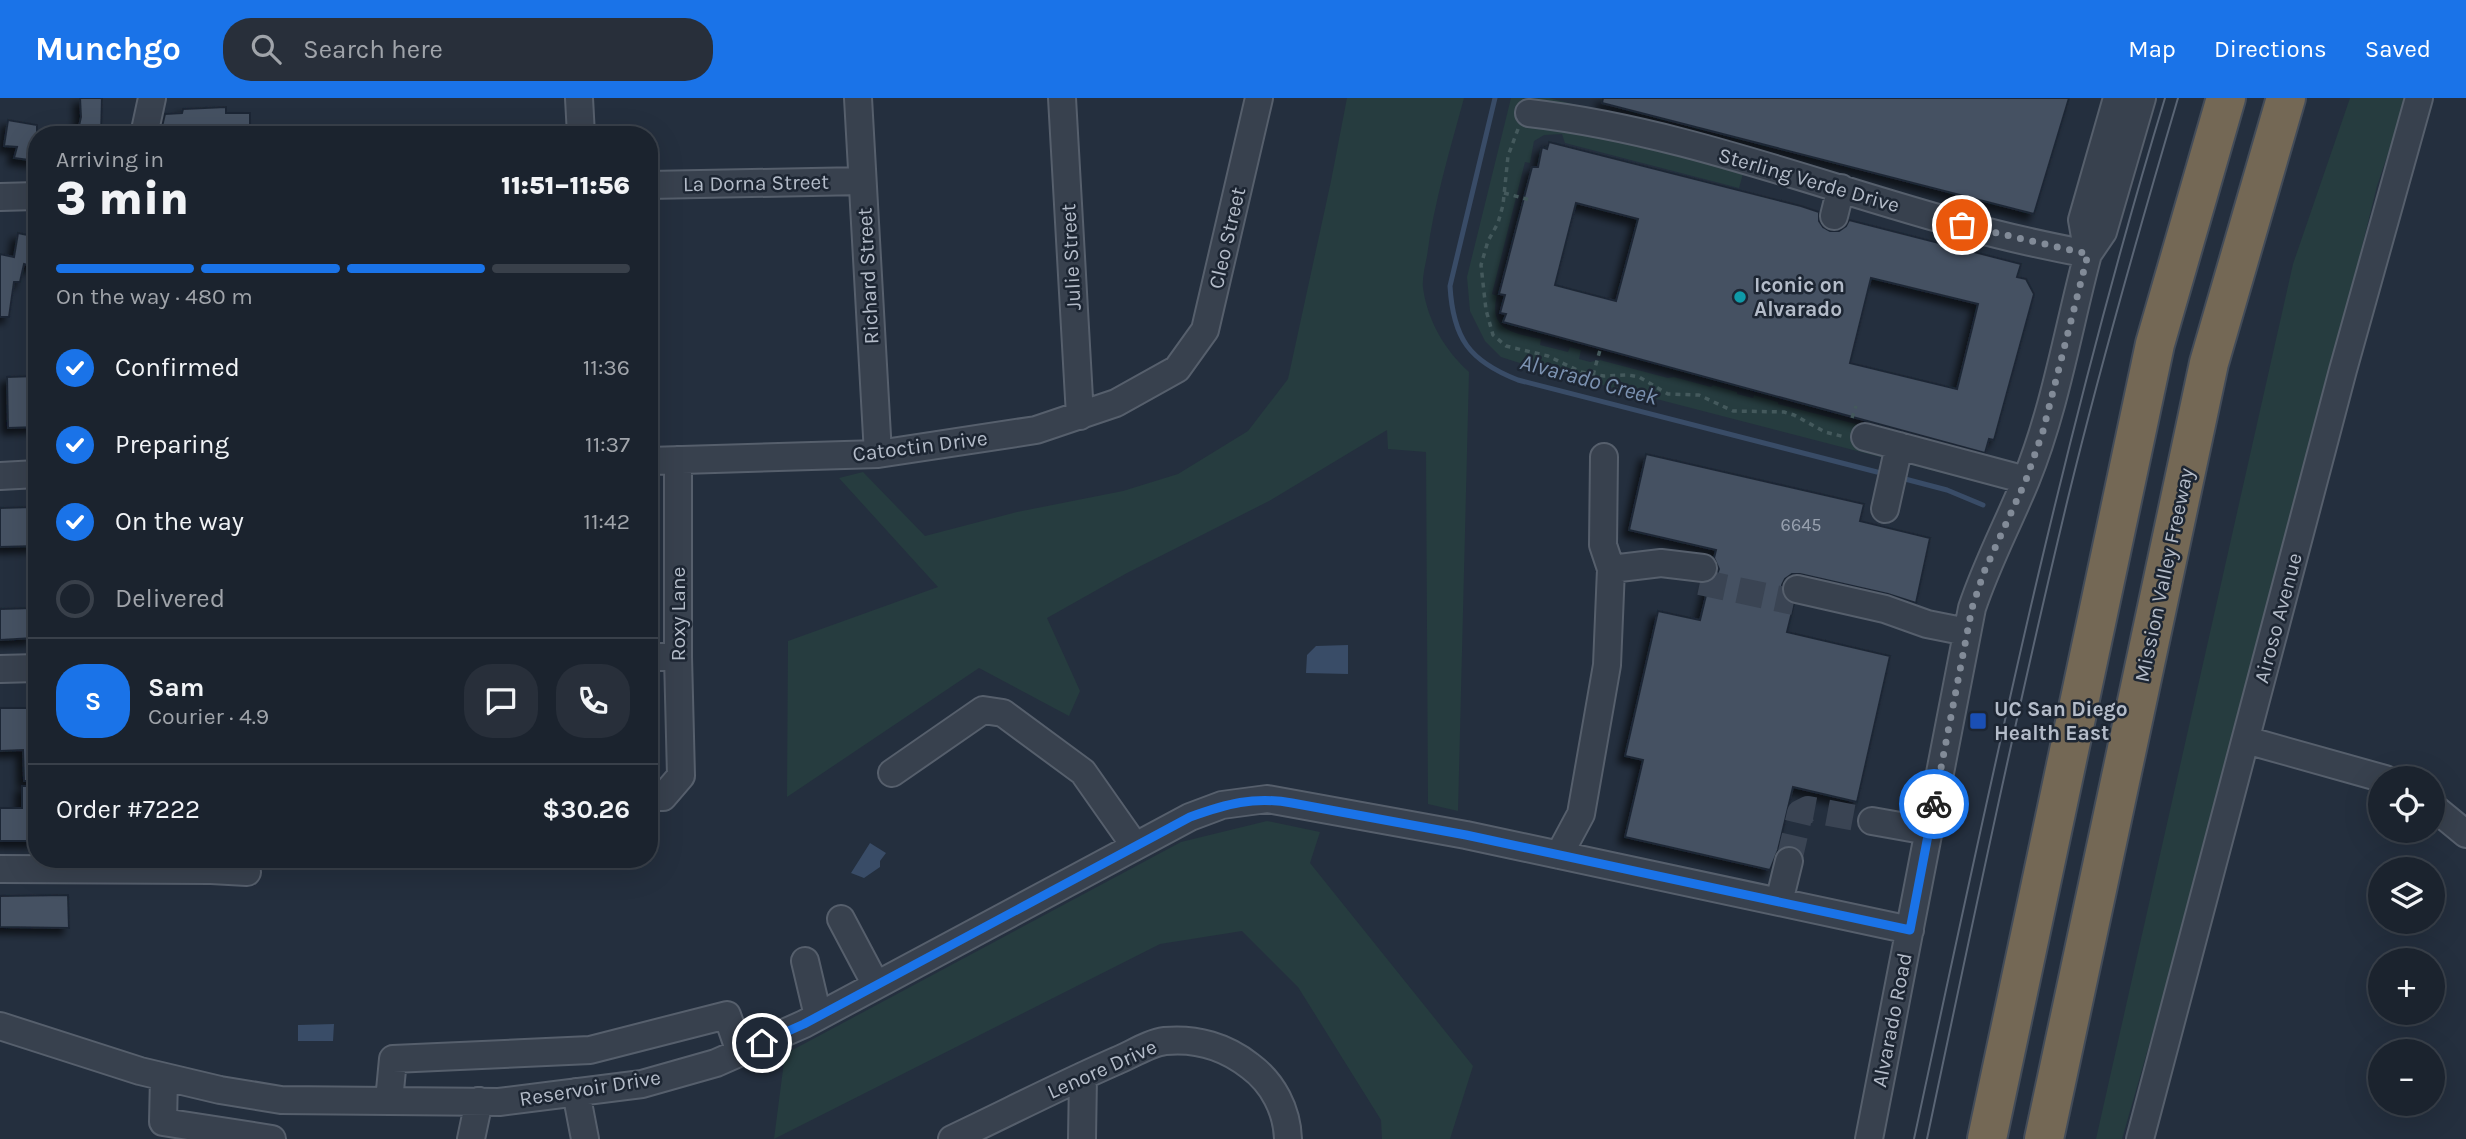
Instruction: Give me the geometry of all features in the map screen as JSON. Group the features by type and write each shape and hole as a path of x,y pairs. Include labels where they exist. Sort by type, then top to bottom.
{"highway":[{"path":"1987,1139 2155,344 2227,98"},
{"name":"Mission Valley Freeway","path":"2044,1139 2209,363 2286,98"}],"street":[{"path":"146,126 152,98"},
{"path":"579,98 580,126"},
{"name":"Richard Street","path":"858,98 878,454"},
{"name":"Julie Street","path":"1062,98 1080,416"},
{"name":"Cleo Street","path":"1177,369 1205,330 1258,98"},
{"name":"Alvarado Road","path":"2088,254 2082,220 2117,98"},
{"name":"Alvarado Road","path":"1869,1139 1967,632 1984,572 2026,480 2043,431 2088,254 2103,232 2142,98"},
{"name":"Airoso Avenue","path":"2140,1139 2343,370 2419,98"},
{"name":"Sterling Verde Drive","path":"1529,113 1599,122 1747,161 1962,225 2088,254"},
{"name":"La Dorna Street","path":"658,185 862,181"},
{"path":"1833,216 1841,188"},
{"path":"0,197 28,196"},
{"name":"Catoctin Drive","path":"658,461 878,454 1036,430 1115,404 1177,369"},
{"path":"1865,437 2026,480"},
{"path":"1885,509 1899,446"},
{"path":"1559,855 1581,814 1583,775 1607,664 1611,573 1603,545 1604,457"},
{"name":"Roxy Lane","path":"658,797 663,797 681,776 678,460"},
{"path":"0,476 28,474"},
{"path":"1611,573 1661,563 1701,575"},
{"path":"1796,595 1885,609 1927,624 1967,632"},
{"path":"658,657 678,657"},
{"path":"0,668 28,668"},
{"path":"892,774 983,710 1003,713 1083,772 1135,846"},
{"path":"2246,740 2368,774"},
{"name":"Reservoir Drive","path":"0,1026 164,1077 281,1100 499,1102 642,1084 716,1063 818,1016 1190,817 1214,808 1267,799 1466,835 1910,930"},
{"path":"2445,817 2466,834"},
{"path":"1872,821 1928,831"},
{"path":"1779,902 1788,861"},
{"path":"0,869 247,872"},
{"path":"841,919 876,985"},
{"path":"805,961 818,1016"},
{"path":"389,1101 393,1059 590,1050 727,1015 740,1052"},
{"name":"Lenore Drive","path":"952,1139 1162,1041 1179,1040 1213,1046 1235,1056 1255,1070 1278,1098 1288,1139"},
{"path":"1082,1139 1083,1076"},
{"path":"164,1077 163,1122 272,1139"},
{"path":"576,1092 584,1139"},
{"path":"471,1139 479,1101"}],"path":[{"path":"1529,113 1511,145 1504,172 1504,193 1498,223 1488,241 1481,265 1486,310 1493,335 1506,346 1548,356 1570,368 1593,375 1628,374 1639,377 1668,394 1699,395 1733,411 1784,412 1836,435 1865,437"},
{"path":"1504,193 1530,200"},
{"path":"1593,375 1600,349"}],"green space":[{"path":"1347,98 1464,98 1438,196 1423,284 1433,324 1452,354 1469,372 1458,811 1428,804 1426,452 1388,449 1387,430 1269,501 1127,573 1047,618 1080,691 1069,716 979,668 787,797 788,641 938,587 839,478 863,472 925,536 1017,512 1123,491 1178,474 1248,431 1288,379"},
{"path":"1511,98 1549,98 1750,149 1739,188 1565,143 1562,134 1544,135 1534,141 1530,163 1525,162 1492,294 1497,296 1496,316 1506,328 1521,335 1541,339 1540,345 1568,352 1570,347 1581,350 1579,359 1590,362 1600,360 1668,378 1674,377 1711,387 1713,385 1737,394 1753,398 1754,395 1778,404 2005,462 1996,487 1501,357 1485,341 1470,311 1467,277"},
{"path":"2350,98 2407,98 2377,186 2301,493 2227,775 2122,1139 2096,1139 2293,264"},
{"path":"1267,821 1320,832 1310,863 1473,1066 1450,1139 1382,1139 1381,1120 1298,987 1242,931 1160,944 774,1139 785,1054 1181,842"}],"water":[{"path":"1348,645 1348,674 1306,673 1307,655 1316,646"},
{"path":"870,843 886,853 880,861 880,867 864,878 851,873"},
{"path":"334,1024 333,1041 298,1041 298,1025"}],"building":[{"path":"80,98 102,98 101,126 79,126"},
{"path":"1603,98 2069,98 2034,214 1602,103"},
{"path":"226,107 226,113 250,113 250,126 162,126 165,114 182,113 183,109"},
{"path":"8,120 37,125 28,126 28,160 14,158 17,147 4,146"},
{"name":"Iconic on Alvarado","path":"1549,142 1801,206 1819,212 1819,221 1830,231 1839,231 1849,220 2021,264 2017,277 2026,279 2034,294 1994,440 1989,439 1985,453 1503,322 1506,314 1500,313 1505,295 1499,294 1532,167 1538,167 1542,147 1547,149","holes":["1576,203 1638,219 1616,301 1555,285","1871,278 1978,304 1957,389 1850,363"]},
{"path":"18,233 28,235 28,265 24,264 20,282 14,282 9,317 0,317 0,254 14,257"},
{"path":"28,376 28,427 8,428 7,377"},
{"path":"1646,454 1864,504 1860,521 1930,538 1916,603 1800,574 1792,574 1782,585 1782,594 1787,601 1794,604 1787,632 1890,656 1857,802 1793,787 1778,850 1770,870 1625,837 1643,760 1625,756 1658,611 1700,620 1709,583 1716,577 1719,569 1714,558 1716,550 1629,530"},
{"path":"28,507 28,546 0,547 0,508"},
{"path":"28,608 28,638 0,640 0,609"},
{"path":"0,708 28,708 28,781 24,781 23,750 0,751"},
{"path":"22,786 28,786 28,841 0,841 0,808 22,808"},
{"path":"68,895 69,928 0,927 0,896"}],"waterway":[{"name":"Alvarado Creek","path":"1495,98 1450,286 1460,334 1476,356 1487,365 1518,380 1877,472"},
{"name":"Alvarado Creek","path":"1905,479 1947,490 1983,505"}],"tunnel":[{"path":"1700,582 1794,602"},
{"path":"1789,861 1800,813 1808,809 1872,821"}],"tram line":[{"path":"1914,1139 1999,746 2060,486 2092,356 2165,98"},
{"path":"1927,1139 2013,738 2068,498 2121,297 2178,98"}],"way so far":[{"path":"1934,804 1972,608 1984,572 2026,480 2043,431 2088,254 1962,225"}],"place":[{"name":"Iconic on Alvarado","path":"1740,297"},
{"name":"UC San Diego Health East","path":"1978,721"}],"route":[{"path":"762,1043 804,1024 1190,817 1222,805 1267,799 1292,803 1466,835 1910,930 1934,804"}]}
